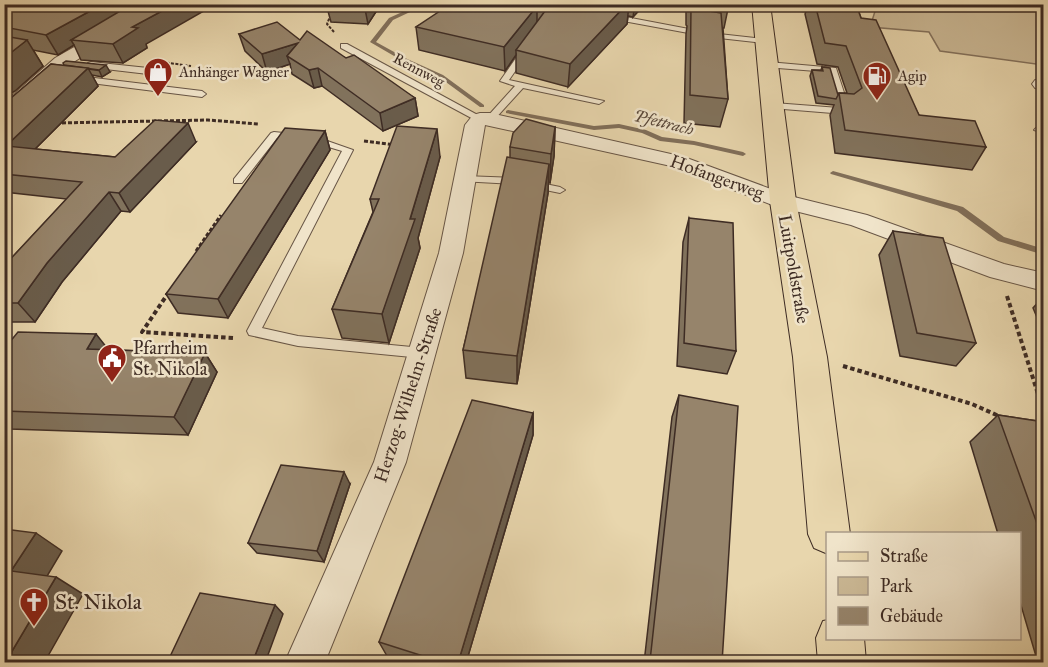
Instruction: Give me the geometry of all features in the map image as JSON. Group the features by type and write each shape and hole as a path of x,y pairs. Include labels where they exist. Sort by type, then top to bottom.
{"main road":[{"name":"Luitpoldstraße","path":"762,5 783,201 810,357 829,532"},
{"path":"840,640 843,663"}],"street":[{"path":"4,113 55,71 161,4"},
{"path":"38,58 55,71"},
{"name":"Herzog-Wilhelm-Straße","path":"305,663 390,462 451,253 475,125 485,119"},
{"name":"Hofangerweg","path":"485,119 677,161 783,201 858,220 999,271 1044,282"}],"lane":[{"path":"762,5 833,12"},
{"path":"604,15 710,35 765,41"},
{"path":"533,40 504,81 599,101"},
{"name":"Rennweg","path":"344,46 485,119"},
{"path":"768,65 833,70 845,111 774,106"},
{"path":"55,71 148,71"},
{"path":"69,78 202,94"},
{"path":"485,119 521,85"},
{"path":"238,181 274,135 313,139 348,150 254,331 298,340 422,353"},
{"path":"464,179 516,181 560,190"}],"path":[{"path":"335,4 327,24 344,46"},
{"path":"51,122 86,124 173,119 238,121 261,125"},
{"path":"363,141 395,145"},
{"path":"195,254 221,215"},
{"path":"999,271 1044,413"},
{"path":"175,283 142,332 232,339 254,331"},
{"path":"810,357 972,404 1003,417"}],"green space":[{"path":"877,5 1043,5 1043,65 940,51 929,32 870,27"}],"building":[{"path":"4,4 103,4 46,35 4,27"},
{"path":"132,4 175,4 132,27 138,28 113,44 71,40"},
{"path":"458,4 627,4 570,64 516,50 545,11 544,8 537,6 504,47 416,27 443,9 449,10"},
{"path":"815,4 856,4 861,18 876,20 919,115 975,121 986,147 845,130 839,93 854,94 862,88 846,46 825,43"},
{"path":"691,8 721,13 728,99 690,95"},
{"path":"277,22 300,40 307,31 346,58 354,55 415,98 380,113 318,68 309,70 287,56 298,43 262,54 239,34"},
{"path":"4,36 27,40 4,58"},
{"path":"66,61 106,65 99,70 64,65"},
{"path":"51,64 88,68 6,146 115,157 155,120 188,123 119,193 109,192 47,263 18,303 4,303 4,266 82,182 4,174 4,104"},
{"path":"822,67 830,68 838,95 836,99 818,96 812,70 823,71"},
{"path":"526,119 555,127 551,154 510,147 513,133"},
{"path":"397,126 437,129 410,219 415,219 382,314 332,309 379,199 370,199"},
{"path":"285,128 325,131 218,299 166,294"},
{"path":"507,157 549,164 517,356 463,350"},
{"path":"689,218 733,223 736,351 684,343"},
{"path":"893,231 943,238 976,343 917,333"},
{"name":"Pfarrheim St. Nikola","path":"18,332 96,334 87,349 205,353 174,417 4,411 4,390 6,388 4,388 4,349"},
{"path":"679,395 738,406 722,663 654,663 650,661"},
{"path":"472,400 533,413 458,663 445,663 379,642"},
{"path":"998,415 1044,422 1044,543"},
{"path":"281,465 344,472 317,551 248,543"},
{"path":"4,529 36,533 11,571 56,577 5,663"},
{"path":"200,593 275,605 252,663 167,663"}],"waterway":[{"name":"Pfettrach","path":"425,4 391,19 373,42 441,76 482,106"},
{"name":"Pfettrach","path":"508,112 594,128 619,126 644,131 660,139 694,143 743,154"},
{"name":"Pfettrach","path":"833,173 960,209 1001,239 1044,252"}],"place":[{"name":"Anhänger Wagner","path":"158,98"},
{"name":"Agip","path":"877,102"},
{"name":"Pfarrheim St. Nikola","path":"112,384"},
{"name":"St. Nikola","path":"34,628"}]}
